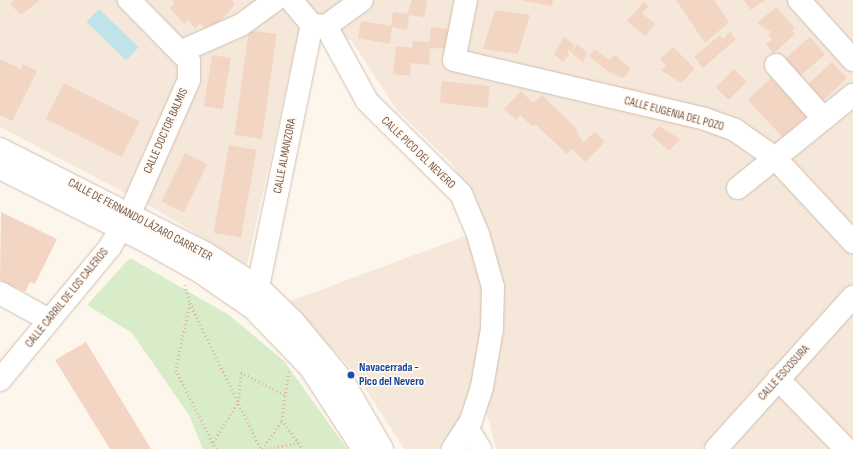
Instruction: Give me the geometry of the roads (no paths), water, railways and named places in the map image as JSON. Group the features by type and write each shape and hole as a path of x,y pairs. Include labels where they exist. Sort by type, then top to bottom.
{"street":[{"name":"CALLE DOCTOR BALMIS","path":"125,220 189,80 189,61 182,51 129,0"},
{"path":"182,51 241,25 275,0"},
{"name":"CALLE PICO DEL NEVERO","path":"291,0 319,25 367,101 461,194 478,234 493,287 492,329 482,388 467,428 453,449"},
{"path":"319,25 362,0"},
{"name":"CALLE EUGENIA DEL POZO","path":"466,0 454,60 705,119 735,130 775,158 853,242"},
{"path":"799,0 853,60"},
{"name":"CALLE ALMANZORA","path":"258,287 319,25"},
{"path":"776,65 824,119"},
{"path":"738,188 824,119 850,105"},
{"name":"CALLE DE FERNANDO LÁZARO CARRETER","path":"0,149 125,220 180,261 270,323 294,348 329,392 363,449"},
{"name":"CALLE DE FERNANDO LÁZARO CARRETER","path":"0,168 205,253 258,287 342,380 382,449"},
{"name":"CALLE CARRIL DE LOS CALEROS","path":"0,380 110,246 125,220"},
{"path":"0,293 49,320"},
{"name":"CALLE ESCOSURA","path":"716,449 853,297"},
{"path":"778,379 846,449"},
{"path":"467,428 480,449"}],"water":[{"path":"99,9 139,47 126,60 86,22"}],"place":[{"name":"Navacerrada - Pico del Nevero","path":"351,375"}]}
